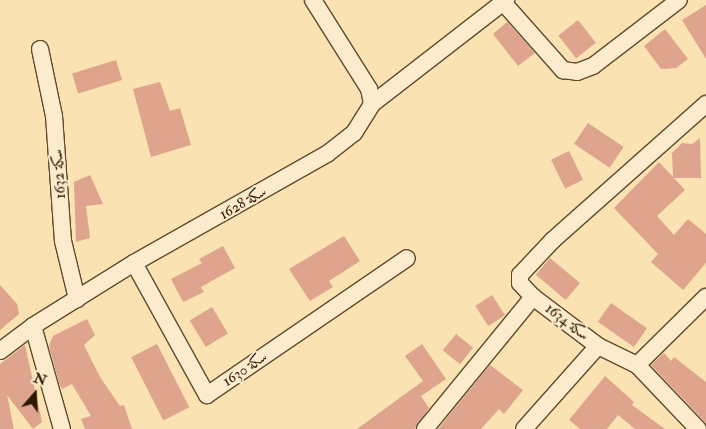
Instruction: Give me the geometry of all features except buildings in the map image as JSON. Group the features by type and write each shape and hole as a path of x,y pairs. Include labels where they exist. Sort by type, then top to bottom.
{"street":[{"path":"313,0 369,88 372,104 503,1 562,70 577,72 593,66 679,0"},
{"name":"سكة 1632","path":"40,49 54,116 64,241 77,298"},
{"name":"سكة 1628","path":"0,352 33,326 134,263 327,154 354,133 372,104"},
{"name":"سكة 1634","path":"698,429 637,364 598,346 533,297 520,283 520,275 594,204 706,104"},
{"name":"سكة 1630","path":"134,263 207,394 407,258"},
{"path":"425,429 533,297"},
{"path":"637,364 706,297"},
{"path":"33,326 62,429"},
{"path":"524,429 598,346"}]}
